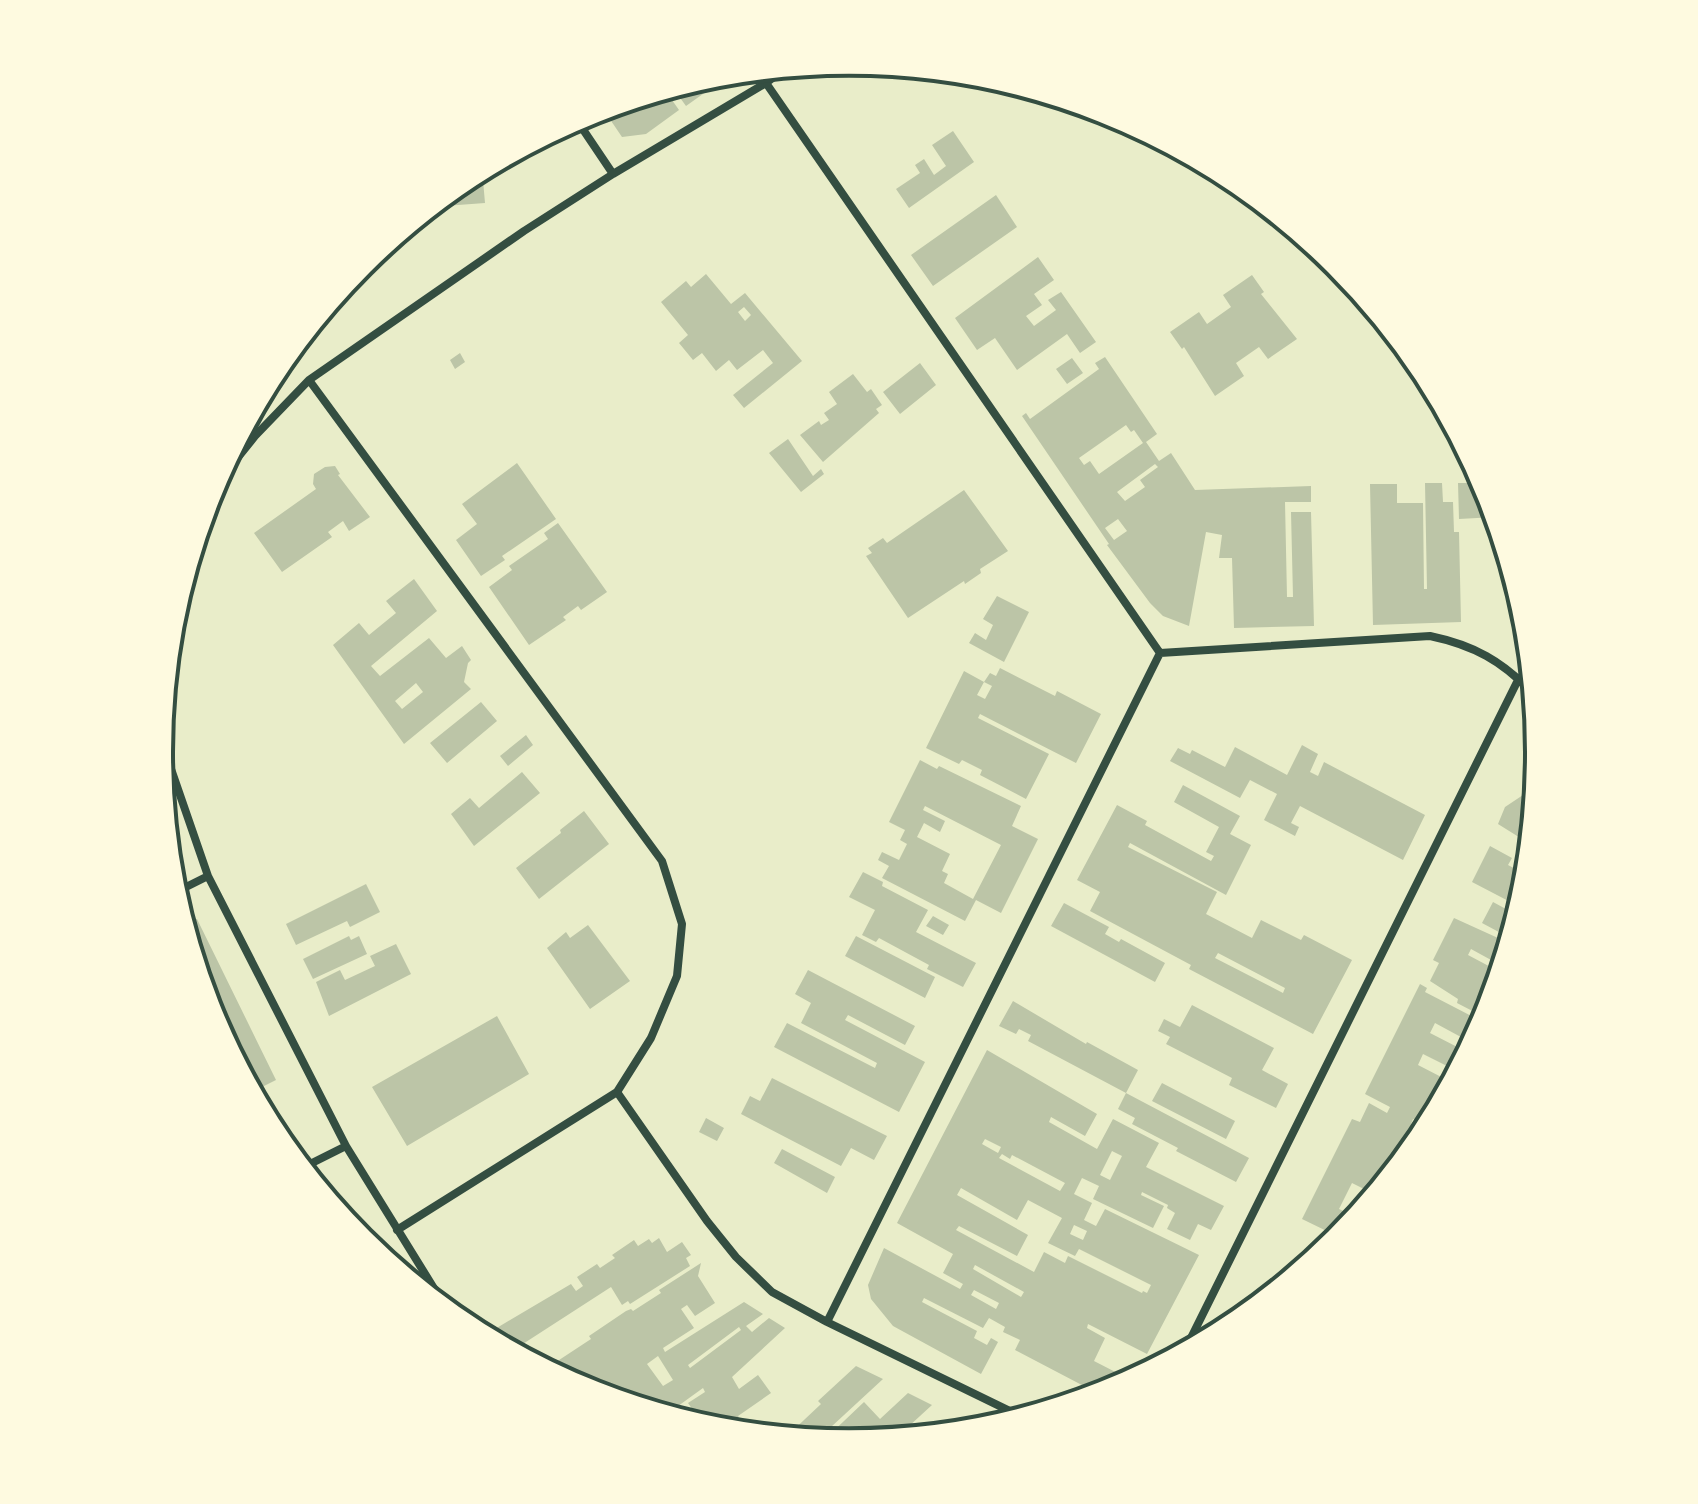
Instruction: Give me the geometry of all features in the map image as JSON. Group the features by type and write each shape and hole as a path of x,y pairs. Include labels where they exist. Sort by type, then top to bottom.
{"street":[{"path":"246,447 309,380 448,282 613,174 766,83 1160,653"},
{"path":"583,130 613,174"},
{"path":"309,380 662,861 682,924 677,976 651,1038 617,1092 397,1230"},
{"path":"1160,653 1430,636 1462,643 1519,678 1193,1333"},
{"path":"827,1322 1160,653"},
{"path":"174,776 208,876 346,1146 430,1282"},
{"path":"187,887 208,876"},
{"path":"617,1092 707,1221 736,1257 772,1292 1006,1409"},
{"path":"312,1163 346,1146"}],"building":[{"path":"706,91 686,106 680,98"},
{"path":"672,100 679,110 646,134 622,137 610,120"},
{"path":"953,131 974,162 909,208 896,189 920,173 915,165 924,159 934,175 946,166 932,145"},
{"path":"483,184 485,203 452,205"},
{"path":"996,195 1017,227 933,286 911,255"},
{"path":"1038,257 1054,280 1034,294 1042,305 1026,316 1034,326 1056,310 1048,300 1061,292 1096,342 1080,353 1067,334 1017,370 995,338 977,350 955,318"},
{"path":"706,274 731,304 745,293 802,361 744,408 733,395 773,363 763,350 737,370 729,360 716,371 702,353 693,360 679,343 688,335 661,302 686,281 691,287","holes":["744,307 751,315 745,321 738,312"]},
{"path":"1252,275 1264,292 1261,294 1297,339 1268,359 1259,347 1236,363 1244,376 1215,396 1184,347 1182,349 1170,332 1199,312 1207,324 1231,307 1223,295"},
{"path":"460,353 465,362 455,369 450,360"},
{"path":"1105,357 1157,434 1146,442 1159,461 1171,453 1195,490 1311,486 1311,502 1285,502 1287,597 1293,597 1291,512 1311,512 1314,626 1234,628 1232,558 1219,558 1222,535 1206,532 1189,626 1163,616 1150,603 1107,545 1022,416 1026,413 1030,419 1099,369 1095,363","holes":["1126,425 1143,443 1099,474 1090,461 1084,465 1079,458","1155,464 1158,467 1140,480 1145,487 1125,501 1117,492","1118,519 1127,531 1114,540 1105,528"]},
{"path":"1072,358 1083,373 1067,384 1056,369"},
{"path":"920,363 936,385 900,414 883,392"},
{"path":"853,374 867,392 871,389 882,405 876,409 879,413 823,462 800,435 819,421 821,425 829,420 824,413 837,404 829,392"},
{"path":"788,439 813,476 821,469 824,474 801,492 769,453"},
{"path":"517,463 556,519 502,556 505,560 481,576 456,540 477,524 462,504"},
{"path":"335,466 338,475 370,517 349,531 343,521 328,532 332,537 282,572 254,533 316,489 314,474 325,467"},
{"path":"1425,483 1442,483 1443,502 1453,502 1454,532 1459,532 1461,622 1373,625 1370,484 1397,484 1397,503 1423,503 1424,589 1427,589"},
{"path":"1458,483 1469,483 1483,518 1459,519"},
{"path":"964,490 1008,551 980,569 981,573 965,584 964,581 908,618 866,556 872,553 868,548 883,538 887,543"},
{"path":"558,523 607,592 581,610 578,606 563,617 566,620 529,645 489,587 512,570 509,566 548,539 544,533"},
{"path":"414,579 437,611 371,666 380,676 429,638 446,658 462,646 471,660 464,682 471,689 404,744 333,645 359,623 369,635 396,613 386,601","holes":["416,683 423,692 402,709 395,701"]},
{"path":"997,596 1029,612 1004,662 969,643 975,633 986,640 993,625 983,619"},
{"path":"1000,668 1055,696 1057,691 1101,714 1076,763 980,714 978,718 1049,754 1026,799 980,775 982,770 962,760 959,764 926,748 964,671 984,682 990,673 996,676","holes":["984,682 992,686 985,699 977,695"]},
{"path":"481,702 497,721 447,763 430,743"},
{"path":"526,735 533,745 508,766 500,756"},
{"path":"1302,745 1318,754 1310,772 1318,776 1324,762 1425,815 1403,860 1300,806 1291,823 1299,827 1295,836 1264,820 1277,794 1250,780 1240,798 1170,761 1178,748 1190,754 1192,750 1225,767 1235,747 1287,775"},
{"path":"920,760 937,769 939,766 1021,806 1012,826 1038,839 1001,913 976,900 965,921 882,878 889,866 878,860 882,852 899,860 907,844 900,840 905,830 889,822","holes":["925,806 1001,845 973,899 944,883 948,874 942,871 950,854 917,837 924,823 940,832 945,821 923,810"]},
{"path":"522,772 540,793 474,846 451,814 470,798 479,808"},
{"path":"1183,785 1240,816 1230,834 1251,845 1226,895 1130,843 1128,847 1217,892 1206,914 1252,938 1261,920 1301,940 1304,935 1352,960 1313,1034 1189,969 1191,965 1090,911 1100,892 1077,880 1117,805 1147,821 1145,825 1211,861 1214,856 1206,852 1219,827 1174,802","holes":["1218,953 1285,988 1283,993 1215,958"]},
{"path":"1524,795 1519,837 1498,824 1505,807"},
{"path":"584,811 609,844 539,899 516,868"},
{"path":"1490,846 1512,858 1508,865 1514,868 1508,901 1472,882"},
{"path":"863,872 883,882 882,886 928,910 916,932 976,963 963,987 927,969 929,965 879,938 876,942 862,935 875,910 849,897"},
{"path":"366,884 380,912 350,927 347,921 296,945 286,924"},
{"path":"1493,902 1506,909 1500,933 1482,923"},
{"path":"1064,903 1109,927 1105,934 1119,942 1121,939 1165,963 1155,982 1051,926"},
{"path":"933,916 949,925 943,935 926,926"},
{"path":"1454,918 1499,938 1492,960 1471,949 1468,955 1490,967 1474,1012 1457,1003 1458,999 1430,981 1439,963 1433,960"},
{"path":"194,919 197,919 276,1080 262,1087 243,1051 224,1011"},
{"path":"588,925 630,981 590,1009 547,948 566,932 570,938"},
{"path":"349,936 351,940 359,936 367,954 313,979 303,959"},
{"path":"856,936 935,977 925,998 845,956"},
{"path":"396,944 411,974 329,1016 316,982 340,970 345,980 375,966 370,956"},
{"path":"808,970 915,1026 905,1045 848,1015 845,1020 925,1062 899,1112 774,1047 787,1023 875,1068 877,1063 801,1023 811,1003 795,994"},
{"path":"1420,984 1427,988 1425,992 1472,1016 1461,1037 1435,1023 1430,1033 1457,1047 1455,1051 1447,1066 1423,1054 1418,1065 1441,1077 1434,1090 1416,1120 1413,1119 1411,1128 1364,1189 1352,1183 1339,1209 1344,1212 1326,1231 1302,1219 1352,1119 1360,1122 1369,1103 1387,1113 1390,1107 1365,1094"},
{"path":"1013,1001 1138,1070 1126,1093 1028,1041 1031,1035 1019,1029 1016,1034 999,1026"},
{"path":"1192,1005 1274,1048 1262,1070 1288,1084 1276,1108 1229,1085 1232,1078 1166,1044 1170,1037 1158,1031 1164,1019 1180,1027"},
{"path":"497,1016 529,1074 407,1146 372,1087"},
{"path":"987,1050 1097,1114 1085,1136 1051,1117 1049,1122 1097,1149 1113,1119 1159,1143 1146,1167 1224,1206 1211,1230 1198,1224 1190,1240 1167,1229 1175,1213 1167,1208 1168,1205 1142,1192 1141,1195 1164,1206 1153,1228 1093,1199 1099,1186 1082,1178 1074,1194 1092,1203 1084,1220 1096,1226 1105,1209 1199,1255 1147,1354 1088,1324 1087,1328 1105,1338 1094,1361 1117,1373 1083,1386 1015,1350 1020,1340 1003,1332 1005,1327 989,1318 983,1328 924,1298 922,1302 977,1331 974,1338 987,1345 991,1338 998,1342 981,1374 893,1326 871,1299 868,1285 884,1248 960,1289 963,1284 943,1273 953,1254 897,1223","holes":["985,1139 1001,1147 998,1153 982,1144","1112,1151 1122,1156 1110,1180 1100,1175","1002,1154 1010,1159 1012,1155 1065,1183 1060,1191 999,1158","961,1188 1017,1220 1028,1200 1062,1218 1048,1243 1075,1256 1079,1249 1151,1285 1147,1293 1142,1293 1068,1256 1065,1263 1044,1252 1034,1272 956,1230 959,1226 1017,1256 1028,1235 957,1195","1074,1225 1087,1231 1083,1240 1070,1234","975,1265 1024,1292 1021,1297 973,1269","974,1290 999,1303 996,1309 971,1295"]},
{"path":"772,1078 887,1136 874,1160 851,1148 841,1166 741,1114 750,1096 760,1101"},
{"path":"1162,1083 1235,1121 1226,1139 1152,1101"},
{"path":"1126,1093 1249,1158 1236,1182 1132,1124 1135,1118 1118,1109"},
{"path":"706,1118 724,1128 717,1141 699,1132"},
{"path":"782,1149 835,1177 827,1193 774,1163"},
{"path":"659,1238 667,1252 682,1242 691,1255 686,1258 690,1266 630,1304 628,1301 622,1305 611,1287 523,1344 496,1328 571,1284 576,1291 583,1286 577,1277 597,1264 600,1268 615,1258 612,1255 634,1240 638,1246 649,1239 652,1243"},
{"path":"701,1263 698,1276 715,1303 695,1316 687,1305 681,1309 694,1328 663,1348 665,1352 744,1302 763,1314 746,1326 752,1332 769,1318 785,1328 732,1377 739,1389 758,1375 771,1393 738,1416 740,1419 693,1409 688,1403 705,1392 703,1388 678,1406 590,1377 557,1361 626,1311 633,1311 661,1293 659,1290","holes":["739,1327 741,1330 690,1368 688,1365","658,1356 673,1380 663,1386 647,1364"]},
{"path":"856,1366 883,1379 830,1428 797,1426 821,1404 818,1401"},
{"path":"908,1393 932,1405 910,1425 837,1428 864,1402 880,1419"}]}
